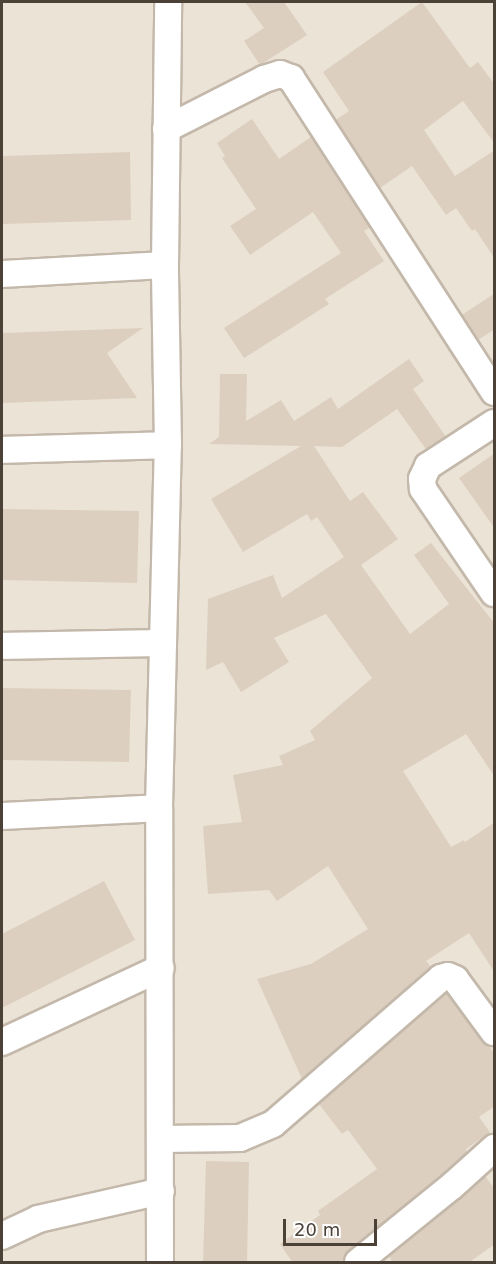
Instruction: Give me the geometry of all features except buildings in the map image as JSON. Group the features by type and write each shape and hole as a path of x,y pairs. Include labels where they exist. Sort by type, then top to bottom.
{"street":[{"path":"160,1263 159,808 161,643 168,445 165,265 168,2"},
{"path":"166,129 264,79 280,74 291,78 495,392"},
{"path":"2,274 165,265"},
{"path":"494,592 423,489 422,479 428,466 495,423"},
{"path":"2,450 168,445"},
{"path":"2,646 161,643"},
{"path":"2,816 159,808"},
{"path":"2,1042 161,968"},
{"path":"160,1139 240,1138 273,1124 441,978 448,976 455,980 495,1032"},
{"path":"358,1263 495,1148"},
{"path":"2,1236 38,1219 161,1191"}],"shaded area":[{"path":"2,2 494,2 494,1262 2,1262"}]}
